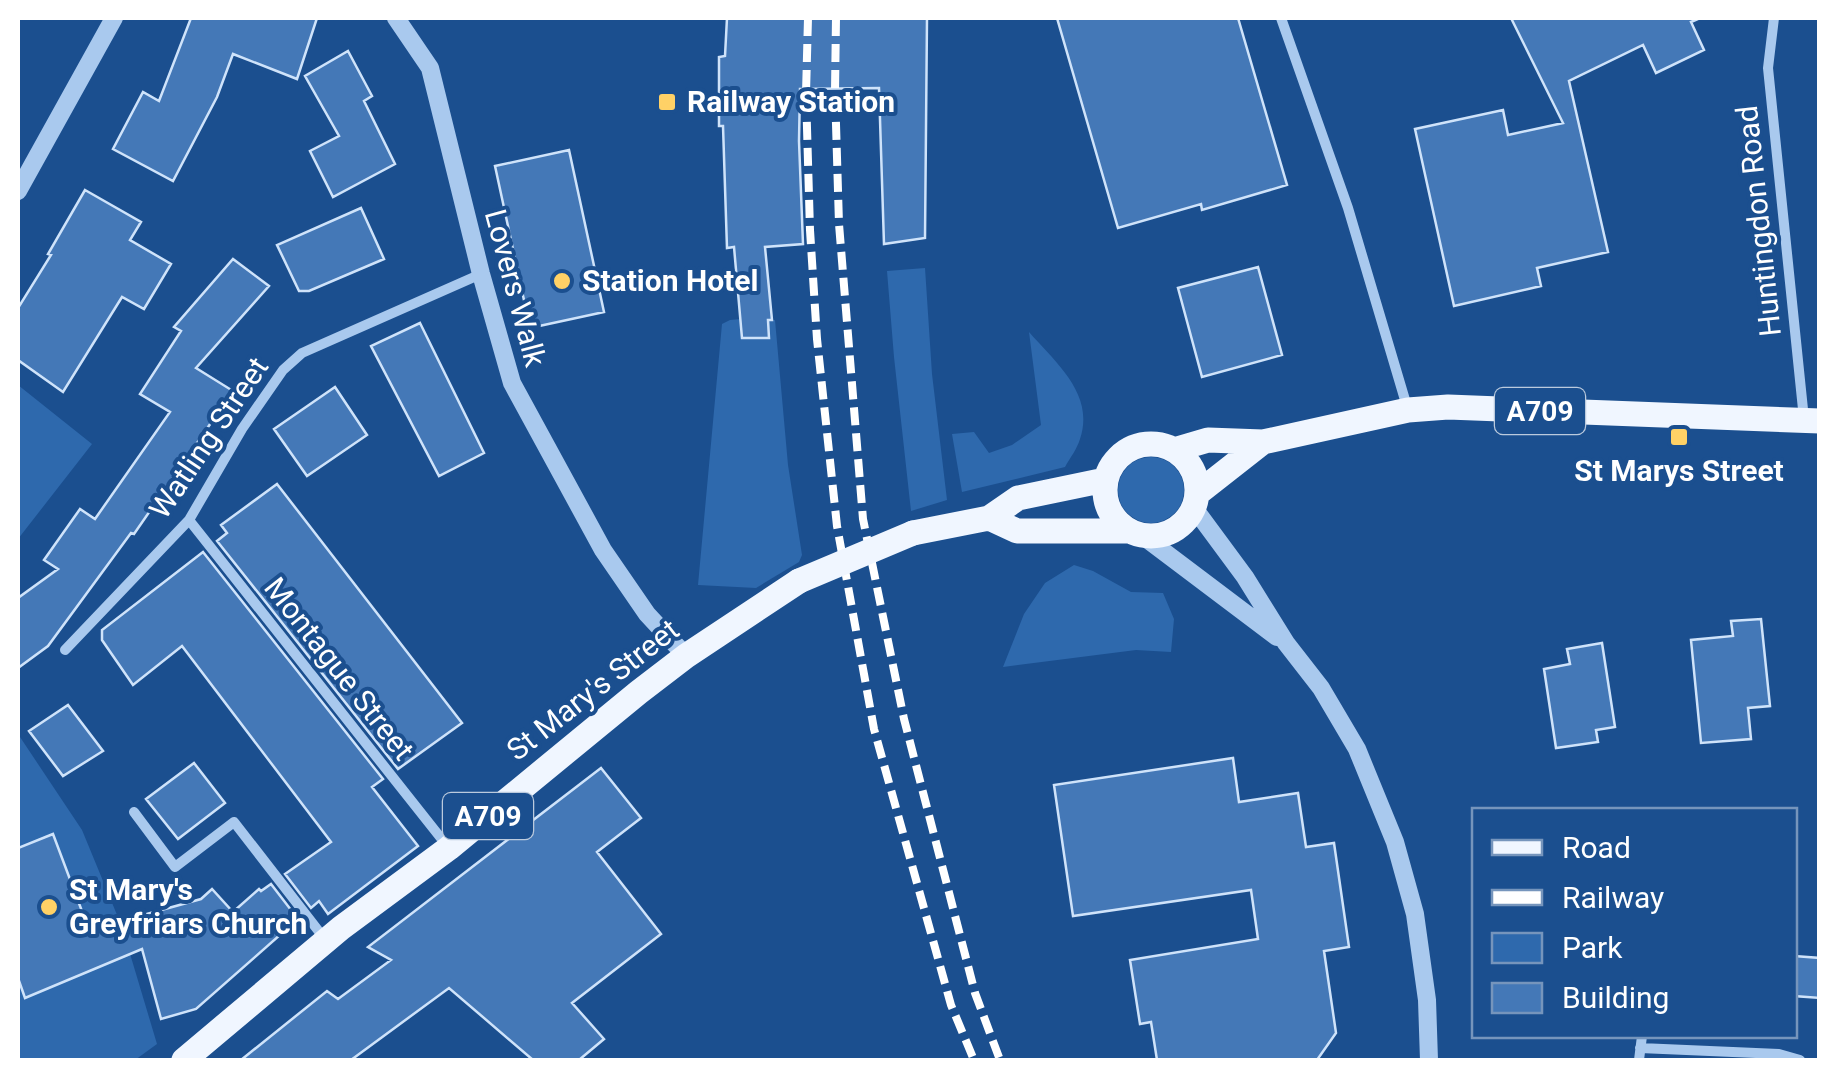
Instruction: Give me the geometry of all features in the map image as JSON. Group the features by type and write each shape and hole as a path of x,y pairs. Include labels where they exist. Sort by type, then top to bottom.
{"main road":[{"name":"A709","path":"1174,450 1208,440 1263,442 1408,410 1448,407 1812,420"},
{"name":"A709","path":"1196,500 1263,442"},
{"path":"1148,444 1174,450 1192,468 1197,480 1196,500 1186,522 1174,531 1159,536 1136,534 1116,522 1108,509 1105,480 1120,455 1148,444"},
{"name":"St Mary's Street","path":"184,1060 208,1048 326,941 449,848 585,734 686,656 799,581 913,533 989,518 1018,498 1105,480"},
{"name":"St Mary's Street","path":"989,518 1017,532 1136,534"}],"street":[{"path":"18,191 114,18"},
{"name":"Lovers Walk","path":"396,18 430,68 512,383 603,550 647,614 686,656"},
{"path":"1281,18 1348,208 1408,410"},
{"name":"Huntingdon Road","path":"1774,18 1768,68 1812,420"},
{"name":"Watling Street","path":"65,650 189,520 242,429 283,370 302,353 481,274"},
{"path":"1196,500 1357,748 1394,842 1415,914 1427,1000 1429,1060"},
{"name":"Montague Street","path":"189,520 449,848"},
{"path":"1136,534 1286,643"},
{"path":"134,812 175,867 234,822 326,941"},
{"path":"1639,1060 1641,1042 1779,1054 1800,1060"}],"green space":[{"path":"925,268 932,374 947,500 911,511 887,271"},
{"path":"741,319 742,338 768,338 768,321 775,320 788,465 802,555 799,562 756,588 698,585 722,324"},
{"path":"1029,332 1078,394 1083,423 1079,443 1065,467 962,492 952,434 974,432 989,453 1012,445 1041,425"},
{"path":"18,385 92,444 18,539"},
{"path":"1151,457 1175,466 1184,490 1175,514 1151,523 1127,514 1118,490 1127,466"},
{"path":"1074,565 1131,592 1163,593 1174,619 1171,652 1136,650 1003,667 1024,614 1045,583"},
{"path":"18,734 82,830 122,927 157,1044 135,1060 18,1060"}],"building":[{"path":"191,18 317,18 297,79 233,54 217,97 173,181 113,149 143,92 159,101"},
{"path":"727,18 927,18 925,238 884,244 879,88 800,89 803,244 765,247 772,320 768,320 769,338 742,338 734,247 727,248 719,57 725,56"},
{"path":"1057,18 1238,18 1287,185 1202,210 1201,204 1118,228"},
{"path":"1511,18 1700,18 1691,22 1704,50 1656,73 1643,45 1569,81 1608,252 1537,268 1541,286 1454,306 1415,129 1503,110 1508,135 1563,123"},
{"path":"348,51 372,96 364,101 395,164 333,197 310,151 339,136 305,76"},
{"path":"569,150 604,312 530,328 495,166"},
{"path":"85,190 141,222 130,240 171,264 144,309 122,297 63,392 18,360 18,308"},
{"path":"361,208 384,259 309,291 299,291 277,245"},
{"path":"233,259 269,286 196,368 233,391 134,534 48,646 18,668 18,598 58,569 44,560 80,509 95,519 170,412 140,394 181,331 174,327"},
{"path":"1258,267 1282,355 1202,377 1178,288"},
{"path":"420,323 484,453 439,476 371,346"},
{"path":"335,387 367,435 307,476 274,429"},
{"path":"277,484 462,723 398,769 217,541 227,533 221,525"},
{"path":"203,552 383,779 372,787 418,846 328,914 319,901 311,908 285,874 331,842 182,646 133,685 102,640 102,630"},
{"path":"1761,619 1770,706 1748,708 1751,739 1701,743 1691,640 1733,636 1731,621"},
{"path":"1602,643 1615,727 1596,730 1598,742 1556,748 1544,669 1570,664 1567,649"},
{"path":"68,705 103,751 63,776 29,731"},
{"path":"1233,758 1239,802 1298,793 1306,847 1334,843 1349,947 1324,951 1336,1033 1317,1060 1157,1060 1151,1022 1140,1024 1130,960 1258,939 1251,890 1073,916 1054,785"},
{"path":"194,763 225,803 178,839 146,799"},
{"path":"601,768 641,818 597,852 661,934 572,1003 604,1039 579,1060 533,1060 449,988 351,1060 241,1060 327,991 338,999 391,960 368,947"},
{"path":"53,834 89,930 201,899 212,889 233,912 259,889 271,884 298,919 196,1009 161,1019 142,949 25,998 18,978 18,848"},
{"path":"1797,956 1820,958 1820,998 1797,996"}],"railway":[{"path":"808,18 810,230 837,526 874,729 951,1005 974,1060"},
{"path":"836,18 839,224 863,519 904,719 975,993 1000,1060"}],"place":[{"name":"Railway Station","path":"667,102"},
{"name":"Station Hotel","path":"562,281"},
{"name":"St Marys Street","path":"1679,437"},
{"name":"St Mary's Greyfriars Church","path":"49,907"}]}
